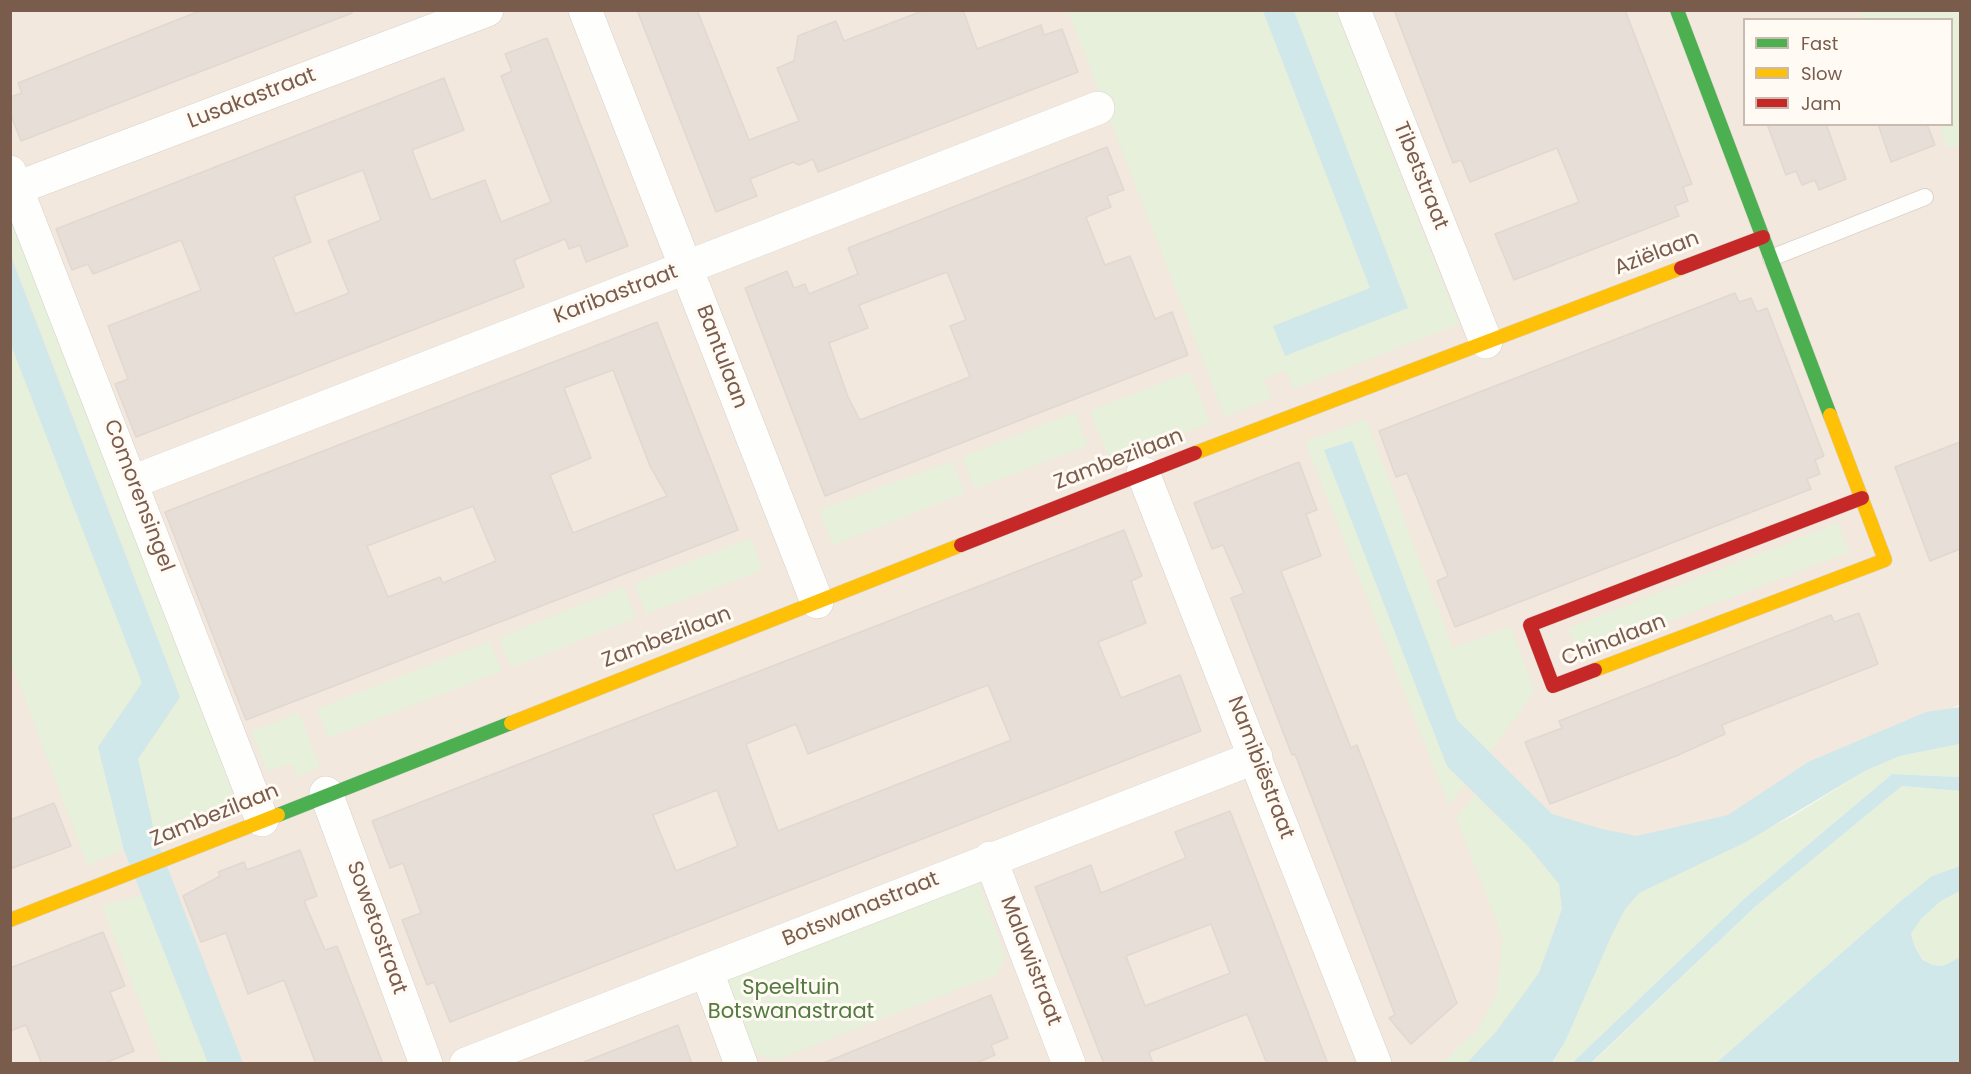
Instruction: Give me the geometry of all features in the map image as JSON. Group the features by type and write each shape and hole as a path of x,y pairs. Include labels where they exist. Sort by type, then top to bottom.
{"street":[{"name":"Lusakastraat","path":"14,180 487,10"},
{"name":"Bantulaan","path":"585,10 817,602"},
{"name":"Tibetstraat","path":"1354,10 1486,342"},
{"path":"1677,10 1763,237"},
{"name":"Karibastraat","path":"132,482 1098,108"},
{"name":"Comorensingel","path":"14,180 262,820"},
{"name":"Aziëlaan","path":"1340,398 1763,237"},
{"name":"Chinalaan","path":"1763,237 1862,498 1885,560 1553,686 1530,625 1862,498"},
{"name":"Zambezilaan","path":"10,920 121,878 326,793 1340,398"},
{"name":"Namibiëstraat","path":"1143,473 1375,1064"},
{"name":"Botswanastraat","path":"466,1064 707,972 990,858 1256,757"},
{"name":"Sowetostraat","path":"326,793 426,1064"},
{"name":"Malawistraat","path":"990,858 1069,1064"},
{"path":"707,972 741,1064"}],"lane":[{"path":"1771,258 1925,197"}],"shaded area":[{"path":"10,11 1960,11 1960,704 1796,790 1501,1063 11,1063"}],"green space":[{"path":"1068,11 1263,11 1370,288 1273,326 1408,308 1294,11 1336,11 1459,324 1293,389 1285,371 1264,379 1272,398 1225,417"},
{"path":"1858,11 1960,11 1960,145 1948,149 1939,126 1953,126 1953,18 1861,18"},
{"path":"10,197 247,796 155,835 138,759 180,697 11,254"},
{"path":"11,345 142,683 98,748 124,850 87,865 11,662"},
{"path":"1190,372 1210,423 1110,462 1090,411"},
{"path":"1075,412 1088,445 975,489 962,457"},
{"path":"1366,419 1453,648 1510,626 1535,691 1490,753 1457,720 1352,442 1325,450 1447,766 1465,785 1449,806 1305,442"},
{"path":"952,461 965,493 833,545 819,510"},
{"path":"1838,523 1849,552 1579,656 1568,628"},
{"path":"751,538 763,570 646,614 634,584"},
{"path":"624,587 636,618 511,668 499,638"},
{"path":"490,641 502,671 328,738 317,709"},
{"path":"299,713 320,767 297,777 291,763 267,772 251,731"},
{"path":"1960,744 1960,777 1892,774 1746,897 1572,1063 1552,1064 1565,1042 1613,932 1625,909 1639,893 1793,816 1865,771 1900,756"},
{"path":"1902,786 1960,791 1960,866 1932,876 1903,899 1716,1063 1591,1064 1756,906"},
{"path":"1475,795 1528,846 1559,884 1562,909 1539,973 1496,1032 1467,1063 1440,1064 1478,1029 1496,996 1503,939 1456,817"},
{"name":"Speeltuin Botswanastraat","path":"977,879 1006,957 998,974 776,1060 754,1052 724,974"},
{"path":"1960,891 1960,957 1943,966 1933,965 1924,960 1915,947 1911,934 1921,919 1941,901"},
{"path":"142,895 208,1063 163,1063 102,906"}],"water":[{"path":"1263,11 1294,11 1408,308 1285,356 1273,326 1370,288"},
{"path":"10,254 180,697 138,759 155,835 243,1063 208,1063 124,850 98,747 142,683 11,345"},
{"path":"1352,441 1457,720 1552,814 1602,829 1637,836 1728,815 1808,762 1926,712 1960,707 1960,744 1900,756 1865,771 1746,842 1639,893 1625,909 1613,932 1565,1042 1552,1063 1467,1063 1496,1032 1539,973 1562,909 1559,884 1528,846 1447,766 1324,450"},
{"path":"1892,774 1960,777 1960,791 1902,786 1756,906 1591,1063 1572,1063 1746,897"},
{"path":"1960,866 1960,891 1941,901 1921,919 1911,934 1915,947 1923,960 1933,965 1943,966 1960,957 1960,1063 1716,1063 1903,899 1932,876"}],"building":[{"path":"202,10 352,10 352,13 21,141 10,113 10,97 22,93 18,83"},
{"path":"637,10 697,10 749,140 799,121 777,68 794,61 798,36 836,21 844,41 925,10 963,10 977,49 1041,25 1044,35 1062,29 1078,72 818,172 813,159 799,165 793,162 750,179 757,196 716,212"},
{"path":"1394,10 1625,10 1692,184 1683,187 1688,201 1675,206 1679,216 1514,280 1495,234 1579,202 1557,148 1470,182 1461,160 1453,163"},
{"path":"547,38 628,246 586,262 580,245 569,249 565,239 514,260 524,287 136,437 115,384 128,379 108,326 201,290 181,240 93,274 88,264 72,270 56,229 444,78 464,130 412,150 431,200 485,180 501,222 551,202 501,76 512,71 505,54","holes":["363,170 381,220 328,241 349,293 295,314 273,257 311,242 294,196"]},
{"path":"1768,126 1827,126 1846,179 1819,190 1815,180 1802,185 1796,171 1786,175"},
{"path":"1879,126 1928,126 1935,145 1891,162"},
{"path":"1107,147 1124,190 1107,196 1111,207 1086,217 1105,265 1130,256 1155,319 1172,312 1188,355 825,496 745,288 787,271 794,288 805,284 809,294 858,274 848,248","holes":["947,272 966,320 950,326 970,377 860,420 848,397 829,343 868,328 859,305"]},
{"path":"1735,293 1739,302 1751,298 1757,312 1767,308 1824,456 1815,460 1820,474 1807,479 1811,489 1455,627 1437,581 1448,576 1407,473 1396,477 1379,431"},
{"path":"657,322 738,530 246,720 165,512","holes":["613,370 650,466 667,496 573,533 550,475 591,458 564,388","473,506 496,561 443,583 440,577 388,597 367,546"]},
{"path":"1960,442 1960,549 1930,561 1895,467"},
{"path":"1299,462 1317,510 1306,514 1321,556 1281,571 1351,748 1357,745 1457,1003 1411,1044 1389,1018 1395,1015 1295,754 1292,755 1231,598 1244,593 1223,545 1212,549 1194,503"},
{"path":"1124,530 1142,576 1131,581 1146,623 1098,642 1121,698 1180,675 1201,731 450,1022 434,982 427,985 402,920 421,913 403,863 390,868 372,821","holes":["988,685 1011,740 778,831 746,744 796,724 808,754","717,790 738,846 676,871 653,815"]},
{"path":"1859,613 1878,664 1722,725 1725,734 1676,756 1550,804 1525,742 1562,728 1559,721 1831,615 1834,622"},
{"path":"54,803 71,846 10,869 10,820"},
{"path":"1230,811 1328,1064 1267,1064 1247,1014 1149,1052 1153,1064 1104,1064 1035,887 1091,865 1101,893 1186,858 1175,832","holes":["1211,924 1230,973 1145,1006 1126,956"]},
{"path":"300,850 317,896 304,901 325,950 337,946 383,1064 316,1064 284,980 248,994 226,933 201,942 183,896 220,876 218,872 244,862 247,870"},
{"path":"103,932 125,986 110,992 134,1051 103,1064 42,1064 26,1025 10,1031 10,968"},
{"path":"991,995 1008,1038 991,1045 995,1055 974,1064 821,1064"},
{"path":"678,1025 692,1064 585,1064 584,1062"}],"traffic: fast":[{"path":"1677,10 1830,415"},
{"path":"278,815 511,723"}],"traffic: slow":[{"path":"1195,453 1681,268"},
{"path":"1595,670 1885,560 1830,415"},
{"path":"511,723 961,545"},
{"path":"10,920 278,815"}],"traffic: jam":[{"path":"1681,268 1763,237"},
{"path":"961,545 1195,453"},
{"path":"1595,670 1553,686 1530,625 1862,498"}]}
